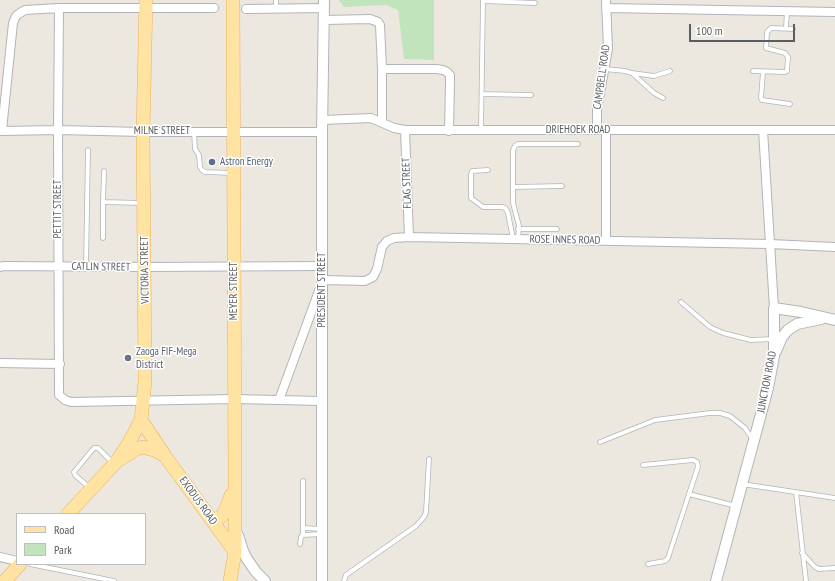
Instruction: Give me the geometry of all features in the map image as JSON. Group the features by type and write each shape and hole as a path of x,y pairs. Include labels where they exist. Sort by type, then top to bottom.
{"main road":[{"name":"MEYER STREET","path":"230,581 235,552 235,131 233,0"},
{"name":"VICTORIA STREET","path":"69,513 116,463 141,420 144,401 145,267 143,132 146,4"},
{"name":"EXODUS ROAD","path":"141,420 165,456 235,552"},
{"path":"116,463 136,449 144,447 165,456"},
{"path":"213,521 222,516 226,510 235,480"},
{"path":"5,581 19,565"}],"street":[{"path":"1,131 13,23 16,16 25,10 146,4 214,8"},
{"path":"246,9 276,4 324,4"},
{"name":"PRESIDENT STREET","path":"322,581 322,132 324,4"},
{"path":"606,4 835,12"},
{"name":"CAMPBELL ROAD","path":"606,4 608,49 598,109 601,129 606,241"},
{"name":"PETTIT STREET","path":"59,8 59,395 65,400 71,402 144,401"},
{"path":"324,20 370,18 378,22 380,29 382,69 382,122"},
{"path":"382,69 436,69 447,72 450,75 449,131"},
{"name":"DRIEHOEK ROAD","path":"323,120 371,118 394,128 405,130 449,131 601,129 835,130"},
{"name":"FLAG STREET","path":"405,130 409,237"},
{"name":"JUNCTION ROAD","path":"716,581 768,388 774,356 774,308 763,130"},
{"name":"MILNE STREET","path":"1,131 322,132"},
{"name":"ROSE INNES ROAD","path":"323,280 365,281 373,277 377,269 382,247 387,241 394,238 409,237 770,244 835,247"},
{"name":"CATLIN STREET","path":"0,267 322,266"},
{"path":"279,400 323,280"},
{"path":"774,308 832,319"},
{"path":"774,356 782,337 788,330 797,324 832,319"},
{"path":"0,363 60,364"},
{"path":"144,401 234,399 322,401"},
{"path":"235,526 243,552 250,565 265,581"},
{"name":"EXODUS ROAD","path":"235,552 256,581"},
{"path":"0,557 16,561"},
{"path":"322,569 325,581"}],"lane":[{"path":"481,130 483,0 535,3"},
{"path":"786,28 787,11"},
{"path":"753,71 787,71 787,54 768,50 766,46 768,29 793,29"},
{"path":"605,69 625,70 632,73 654,76 670,71"},
{"path":"763,72 762,100 790,104"},
{"path":"632,73 654,93 663,98"},
{"path":"482,94 531,95"},
{"path":"194,131 195,149 199,155 200,168 205,172 234,173"},
{"path":"515,239 519,226 513,207 513,150 518,144 578,144"},
{"path":"86,267 88,150"},
{"path":"488,170 472,171 471,198 483,207 502,207 506,210 515,239"},
{"path":"103,238 104,171"},
{"path":"513,187 562,186"},
{"path":"103,202 144,203"},
{"path":"518,229 558,229"},
{"path":"681,302 710,327 723,333 751,340 774,339"},
{"path":"600,442 655,420 710,413 720,413 730,416 745,428 754,440"},
{"path":"92,490 75,475 75,470 96,448 116,463"},
{"path":"344,581 346,575 416,526 424,517 426,512 429,459"},
{"path":"643,465 693,460 696,462 698,467 668,558 665,561 648,564"},
{"path":"300,544 301,536 303,534 303,481"},
{"path":"742,484 835,498"},
{"path":"796,492 806,581"},
{"path":"689,494 736,506"},
{"path":"303,528 322,531"},
{"path":"303,534 322,531"},
{"path":"802,552 815,567 819,569 835,568"},
{"path":"35,565 114,581"}],"green space":[{"path":"339,0 434,0 435,60 404,59 398,10 386,5 344,7"}],"place":[{"name":"Astron Energy","path":"212,162"},
{"name":"Zaoga FIF-Mega District","path":"128,358"}]}
